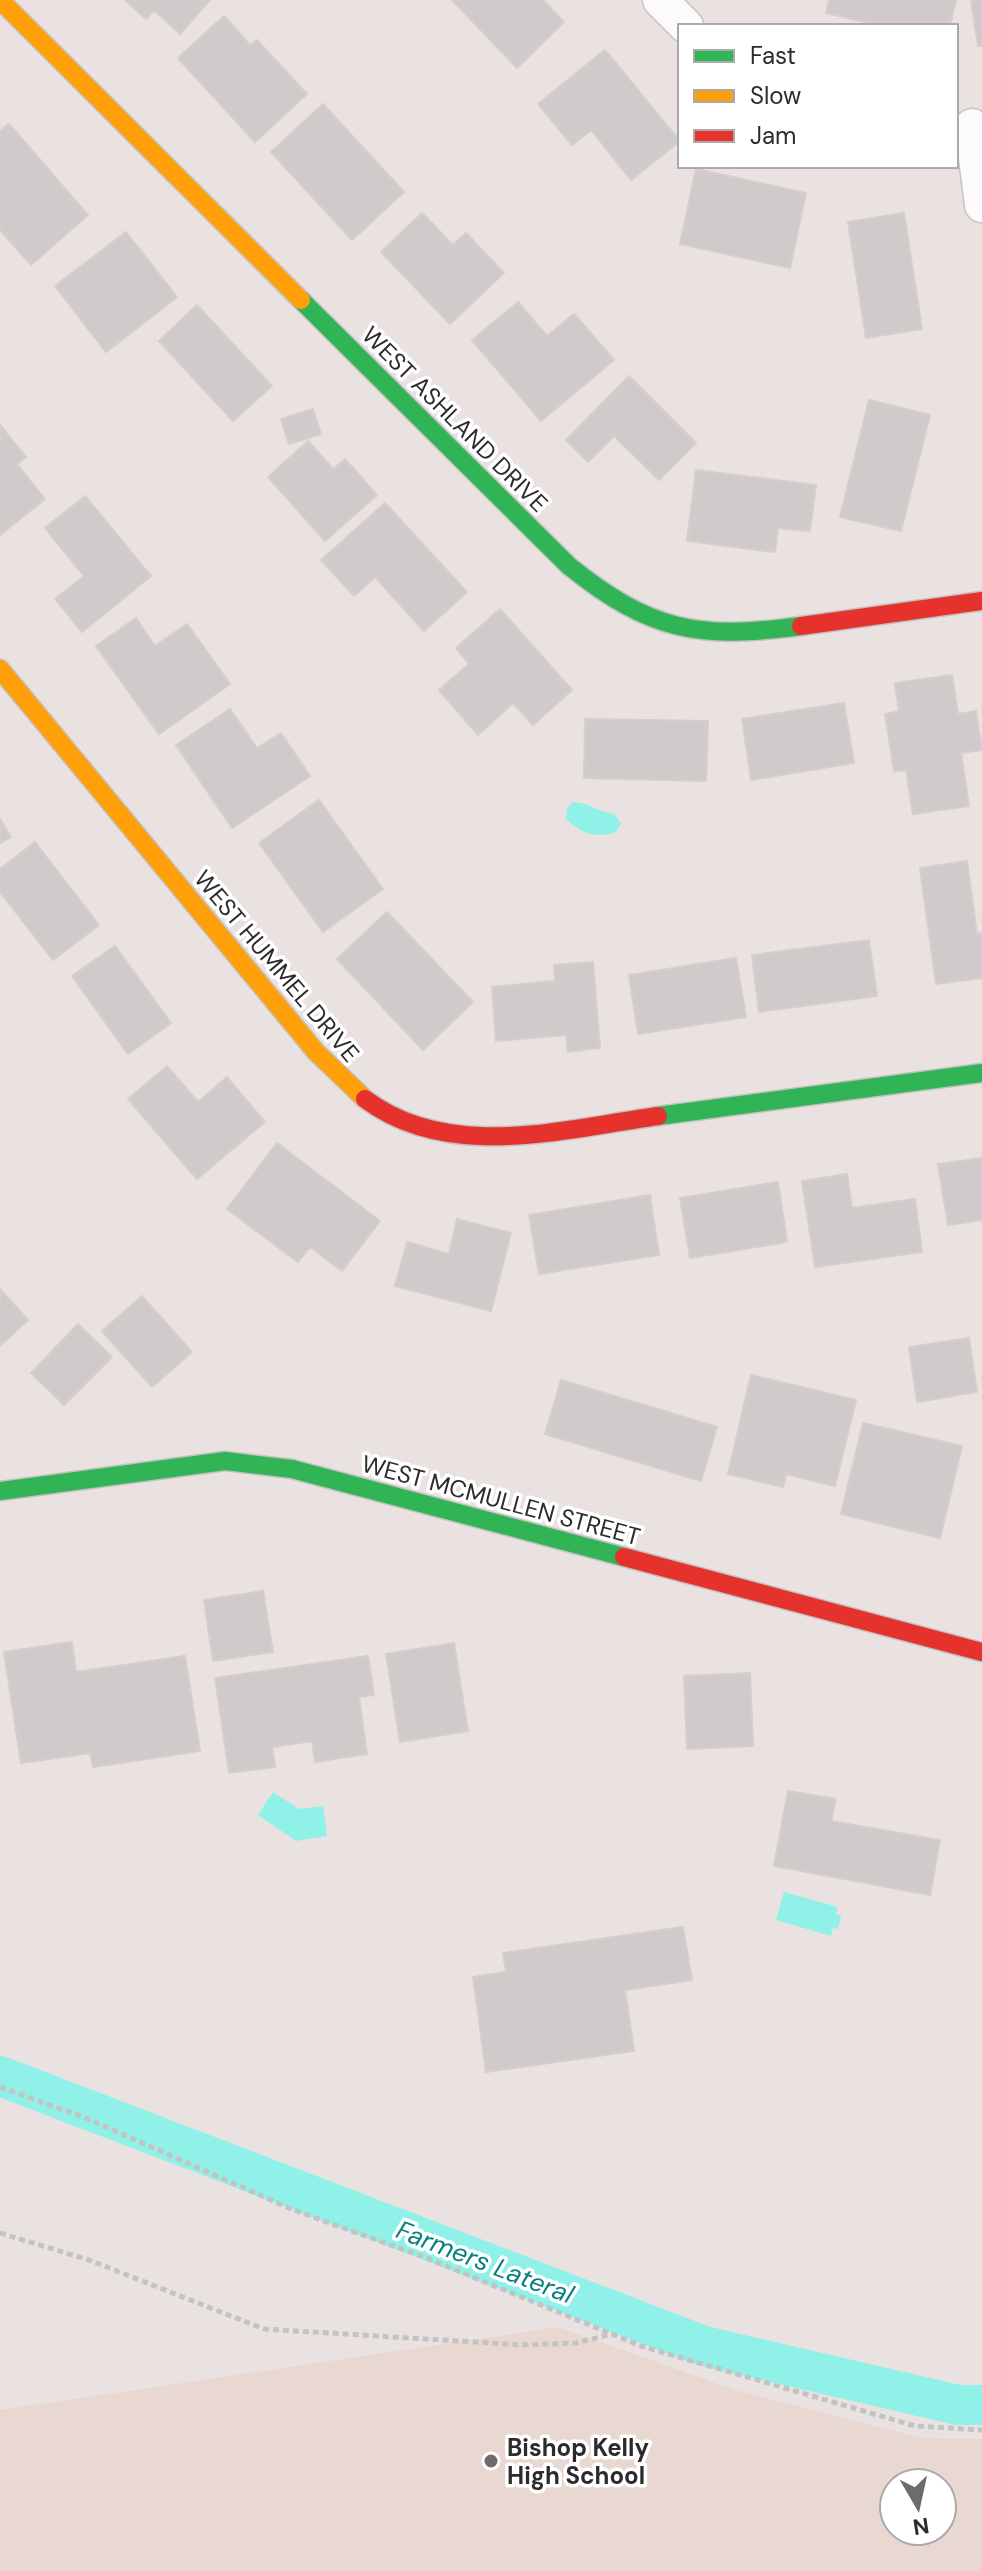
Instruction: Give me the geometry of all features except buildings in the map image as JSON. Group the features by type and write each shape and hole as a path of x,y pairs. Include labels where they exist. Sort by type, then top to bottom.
{"street":[{"name":"WEST ASHLAND DRIVE","path":"0,0 558,555 604,594 646,617 696,631 750,633 982,601"},
{"path":"660,0 684,24"},
{"path":"970,126 982,205"},
{"name":"WEST HUMMEL DRIVE","path":"0,669 316,1052 351,1090 392,1118 447,1135 508,1136 982,1073"},
{"name":"WEST MCMULLEN STREET","path":"0,1491 225,1461 292,1469 982,1652"}],"path":[{"path":"0,2087 86,2118 291,2209 424,2257 641,2346 915,2426 982,2430"},
{"path":"0,2233 89,2260 264,2329 524,2345 576,2343 612,2334"}],"shaded area":[{"name":"Bishop Kelly High School","path":"558,2327 735,2390 922,2438 982,2439 982,2571 0,2571 0,2410"}],"water":[{"path":"573,802 614,814 621,823 616,832 596,835 577,828 566,819 567,808"},
{"path":"273,1792 299,1809 323,1806 327,1836 296,1841 258,1815"},
{"path":"784,1892 838,1907 836,1914 841,1916 838,1929 833,1928 831,1936 776,1920"}],"waterway":[{"name":"Farmers Lateral","path":"0,2076 704,2346 958,2405 982,2405"}],"traffic: fast":[{"path":"301,300 569,566 598,588 625,605 677,626 733,632 801,626"},
{"path":"658,1116 982,1073"},
{"path":"0,1491 225,1461 292,1469 624,1557"}],"traffic: slow":[{"path":"0,0 301,300"},
{"path":"0,669 316,1052 365,1099"}],"traffic: jam":[{"path":"801,626 982,601"},
{"path":"365,1099 398,1118 433,1130 470,1135 546,1133 658,1116"},
{"path":"624,1557 982,1652"}],"place":[{"name":"Bishop Kelly High School","path":"491,2461"}]}
